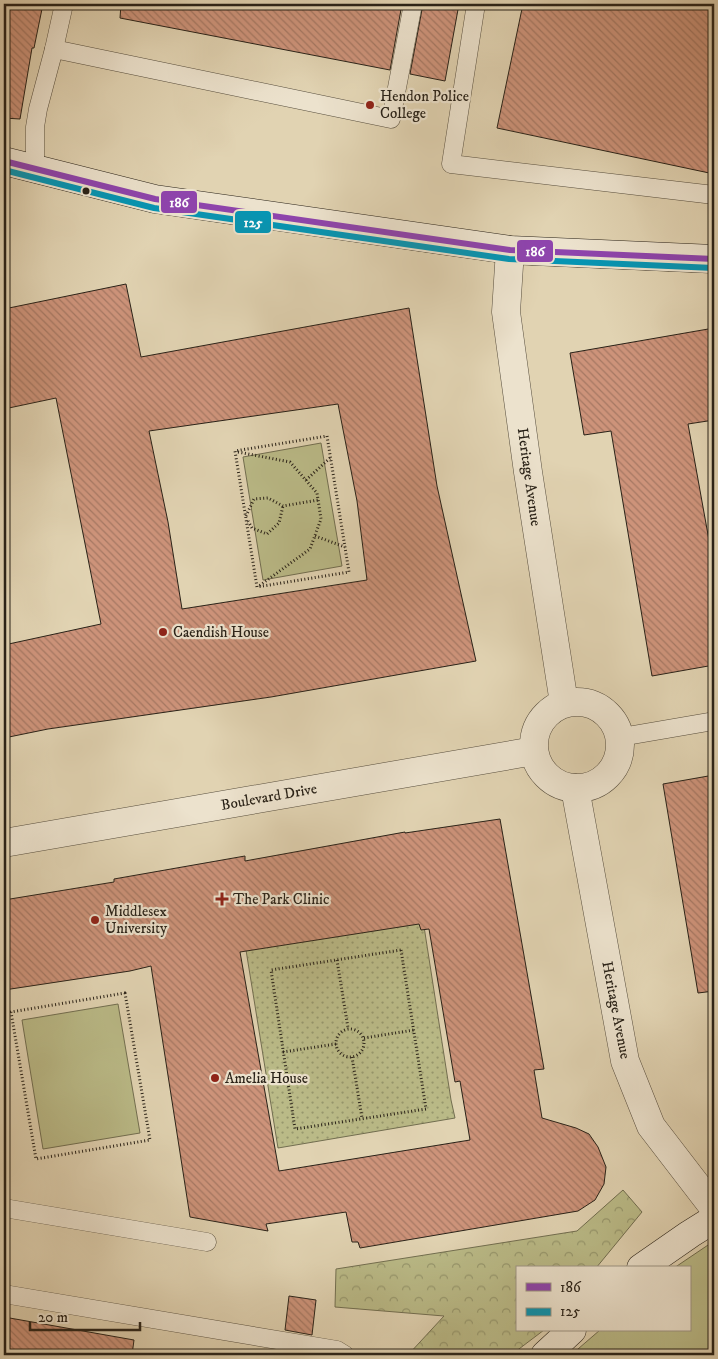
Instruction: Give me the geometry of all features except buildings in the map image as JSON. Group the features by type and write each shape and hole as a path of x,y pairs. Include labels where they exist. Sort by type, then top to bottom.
{"street":[{"path":"4,161 155,199 510,250 714,258"},
{"name":"Heritage Avenue","path":"510,250 506,312 528,472 564,703"},
{"path":"580,701 595,704 606,711 616,722 621,737 620,756 614,770 602,781 590,786 574,788 559,785 548,777 539,766 534,752 534,737 539,723 549,711 564,703 580,701"},
{"name":"Boulevard Drive","path":"4,843 534,752"},
{"name":"Heritage Avenue","path":"574,788 625,1061 651,1126 714,1208"},
{"path":"644,1266 714,1219"},
{"path":"545,1355 570,1332"}],"lane":[{"path":"35,168 35,126 38,109 64,4"},
{"path":"54,49 391,120 413,4"},
{"path":"476,4 451,164 714,195"},
{"path":"621,737 714,721"},
{"path":"4,1208 207,1242"},
{"path":"4,1294 338,1350 345,1355"}],"path":[{"path":"234,452 327,436 346,547 350,572 257,587"},
{"path":"234,452 290,462 317,493 321,519 310,549 257,587"},
{"path":"234,452 257,587"},
{"path":"306,480 330,458"},
{"path":"245,517 254,499 268,498 283,506 318,500"},
{"path":"245,517 252,528 267,534 279,524 283,506"},
{"path":"315,536 346,547"},
{"path":"401,950 426,1109 295,1129 271,970 337,960 401,950"},
{"path":"337,960 348,1028"},
{"path":"125,993 150,1140 36,1159 11,1012 125,993"},
{"path":"348,1028 358,1031 364,1038 364,1047 357,1056 352,1057 342,1054 337,1048 336,1038 348,1028"},
{"path":"364,1038 414,1030"},
{"path":"284,1052 336,1044"},
{"path":"352,1057 362,1118"}],"green space":[{"path":"321,443 342,566 263,580 243,457"},
{"path":"423,920 455,1118 278,1148 246,950"},
{"path":"118,1004 140,1133 43,1149 22,1020"},
{"path":"623,1190 642,1212 598,1266 516,1266 516,1332 541,1332 511,1355 408,1355 444,1316 335,1307 336,1269 577,1231"},
{"path":"714,1241 714,1355 571,1355 598,1332 690,1332 690,1266 677,1266"}],"transit line":[{"name":"186","path":"4,161 155,199 510,250 714,259"},
{"name":"125","path":"4,170 154,208 509,259 714,268"}],"place":[{"name":"Hendon Police College","path":"370,105"},
{"name":"Caendish House","path":"163,632"},
{"name":"The Park Clinic","path":"222,899"},
{"name":"Middlesex University","path":"95,920"},
{"name":"Amelia House","path":"215,1078"}]}
